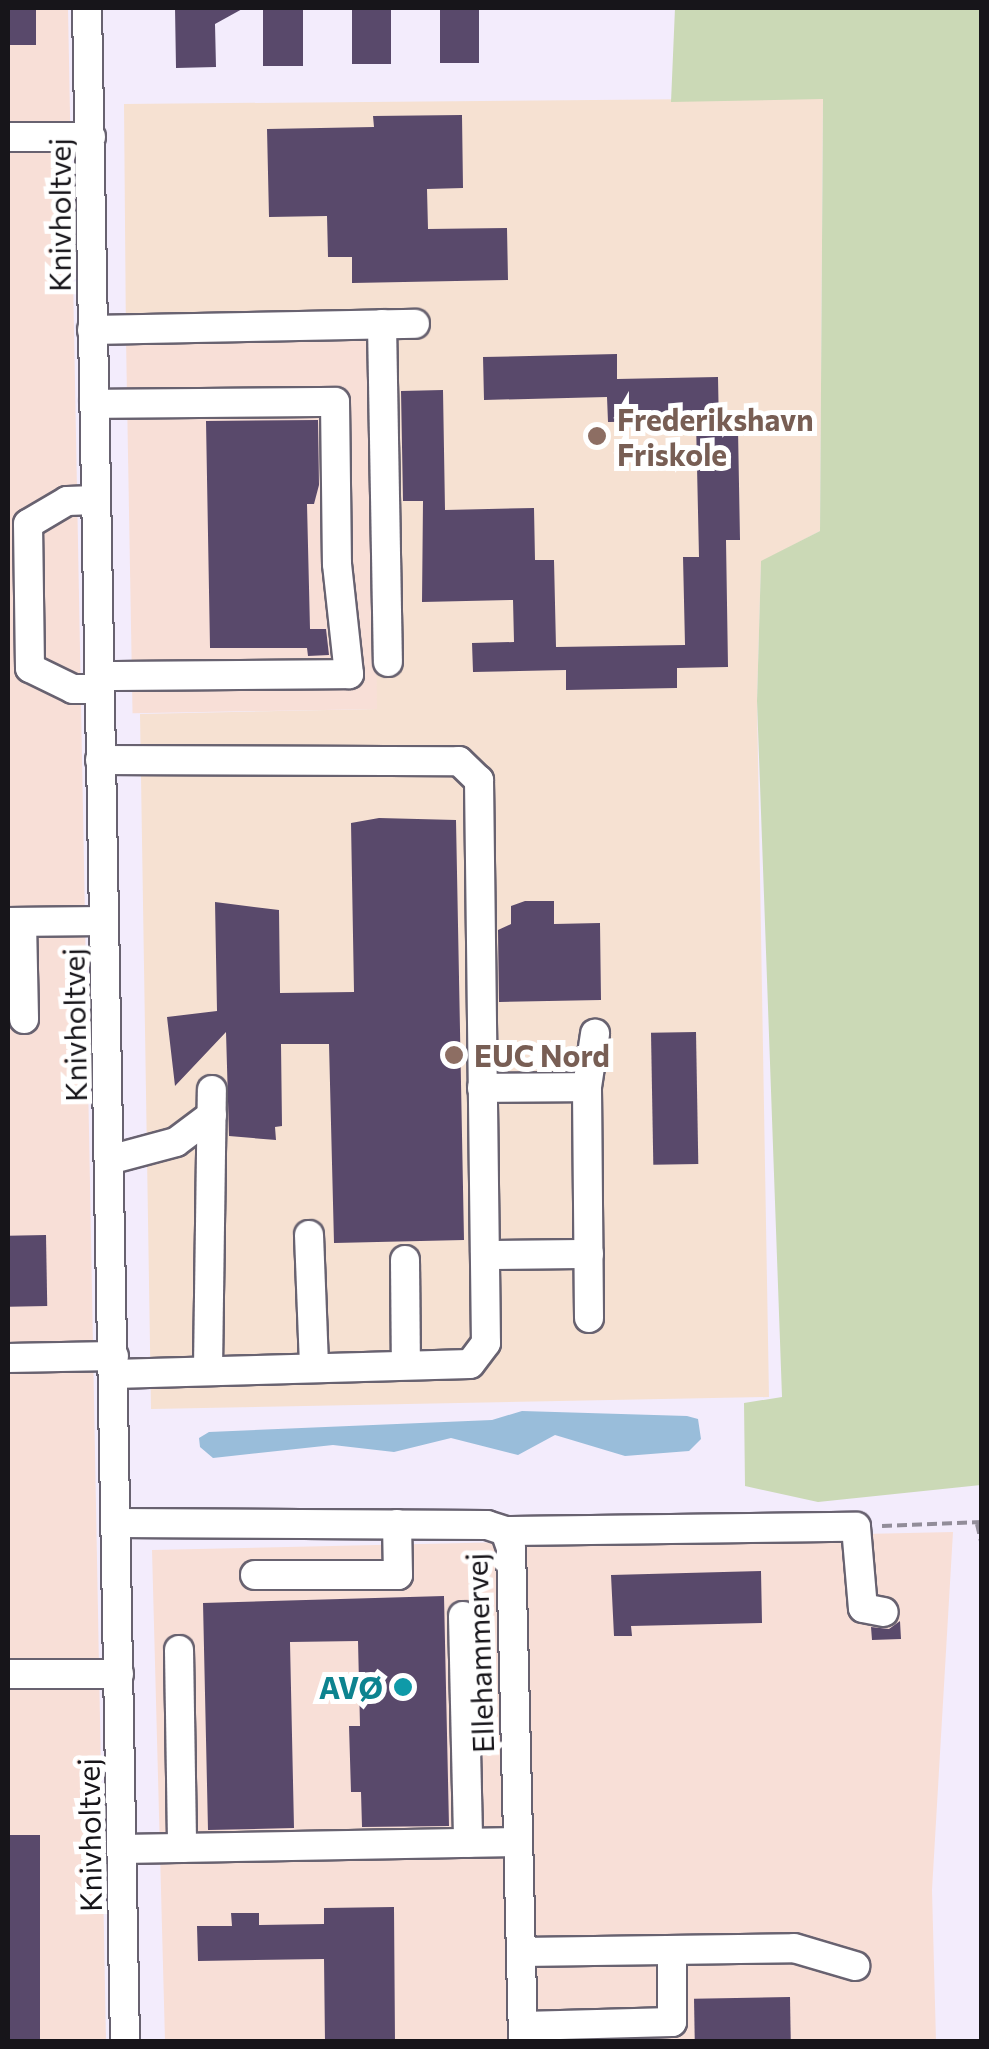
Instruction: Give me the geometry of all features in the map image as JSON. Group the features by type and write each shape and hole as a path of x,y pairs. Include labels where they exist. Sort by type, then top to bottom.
{"street":[{"name":"Knivholtvej","path":"88,8 124,2042"},
{"path":"8,137 91,137"},
{"path":"382,324 388,662"},
{"path":"92,330 416,324"},
{"path":"94,404 335,402 337,564 349,674 99,682 73,689 30,668 28,524 67,501 95,500"},
{"path":"8,1358 208,1368 470,1364 486,1342 479,780 460,761 100,760"},
{"path":"24,1019 15,922 104,921"},
{"path":"590,1318 588,1087 594,1034"},
{"path":"482,1088 588,1087"},
{"path":"110,1160 176,1142 212,1102 208,1368"},
{"path":"309,1235 314,1366"},
{"path":"485,1255 589,1254"},
{"path":"405,1260 406,1365"},
{"name":"Ellehammervej","path":"117,1524 487,1525 505,1531 511,1548 523,2034"},
{"path":"255,1575 398,1575 397,1524"},
{"path":"505,1531 856,1527 863,1608 884,1612"},
{"path":"463,1616 468,1843"},
{"path":"179,1650 182,1848"},
{"path":"8,1674 119,1674"},
{"path":"122,1849 518,1842"},
{"path":"521,1952 794,1948 855,1966"},
{"path":"523,2034 672,2022 672,1950"}],"path":[{"path":"856,1527 979,1523 982,1546"}],"shaded area":[{"path":"8,8 68,8 106,2041 8,2042"},
{"path":"823,98 820,531 761,562 757,701 769,1397 151,1409 140,714 377,709 373,337 126,342 124,104"},
{"path":"373,337 379,709 133,713 126,341"},
{"path":"953,1532 932,1890 936,2041 165,2041 152,1550"}],"green space":[{"path":"675,8 981,8 981,1485 818,1502 745,1486 744,1403 782,1397 757,701 761,561 820,531 823,99 671,102"}],"water":[{"path":"522,1411 687,1416 698,1419 701,1439 689,1451 625,1456 555,1435 518,1455 451,1438 394,1452 333,1445 213,1458 200,1447 199,1438 209,1432 492,1420"}],"building":[{"path":"8,8 36,8 36,45 8,45"},
{"path":"175,8 244,8 215,24 216,67 176,68"},
{"path":"263,8 303,8 303,66 263,66"},
{"path":"352,8 391,8 391,64 352,64"},
{"path":"440,8 479,8 479,63 440,63"},
{"path":"462,115 463,188 427,189 428,229 507,228 508,280 352,283 352,257 328,257 327,216 269,217 267,129 374,127 373,116"},
{"path":"617,354 617,379 718,377 719,429 738,429 740,540 726,540 728,667 677,668 677,688 566,690 566,670 473,672 472,643 514,642 513,600 422,602 423,501 403,501 401,391 443,390 445,510 534,508 535,560 554,560 556,647 685,645 683,557 699,557 696,421 608,422 607,397 484,400 483,357"},
{"path":"318,420 319,485 314,504 307,504 310,629 326,629 329,655 308,656 307,648 210,648 206,421"},
{"name":"EUC Nord","path":"379,818 456,820 464,1240 334,1243 329,1044 281,1044 282,1126 275,1127 276,1140 229,1136 226,1032 175,1086 167,1017 217,1011 215,902 279,910 280,993 354,992 351,823"},
{"path":"525,901 554,901 554,924 600,923 601,1000 499,1002 498,930 511,924 511,906"},
{"path":"696,1032 698,1164 653,1165 651,1033"},
{"path":"46,1235 47,1306 9,1307 8,1236"},
{"path":"761,1571 762,1623 631,1626 632,1636 614,1636 611,1575"},
{"name":"AVØ","path":"444,1596 449,1826 362,1827 361,1792 351,1792 349,1726 360,1726 358,1641 290,1642 294,1828 208,1830 203,1603"},
{"path":"900,1621 901,1639 872,1640 871,1627 889,1629"},
{"path":"8,1835 40,1835 40,2042 8,2042"},
{"path":"394,1907 395,2042 325,2042 324,1959 198,1961 197,1926 232,1926 231,1913 259,1913 259,1925 324,1924 324,1908"},
{"path":"790,1997 791,2040 695,2042 694,1999"}],"place":[{"name":"Frederikshavn Friskole","path":"597,436"},
{"name":"EUC Nord","path":"454,1055"},
{"name":"AVØ","path":"403,1687"}]}
